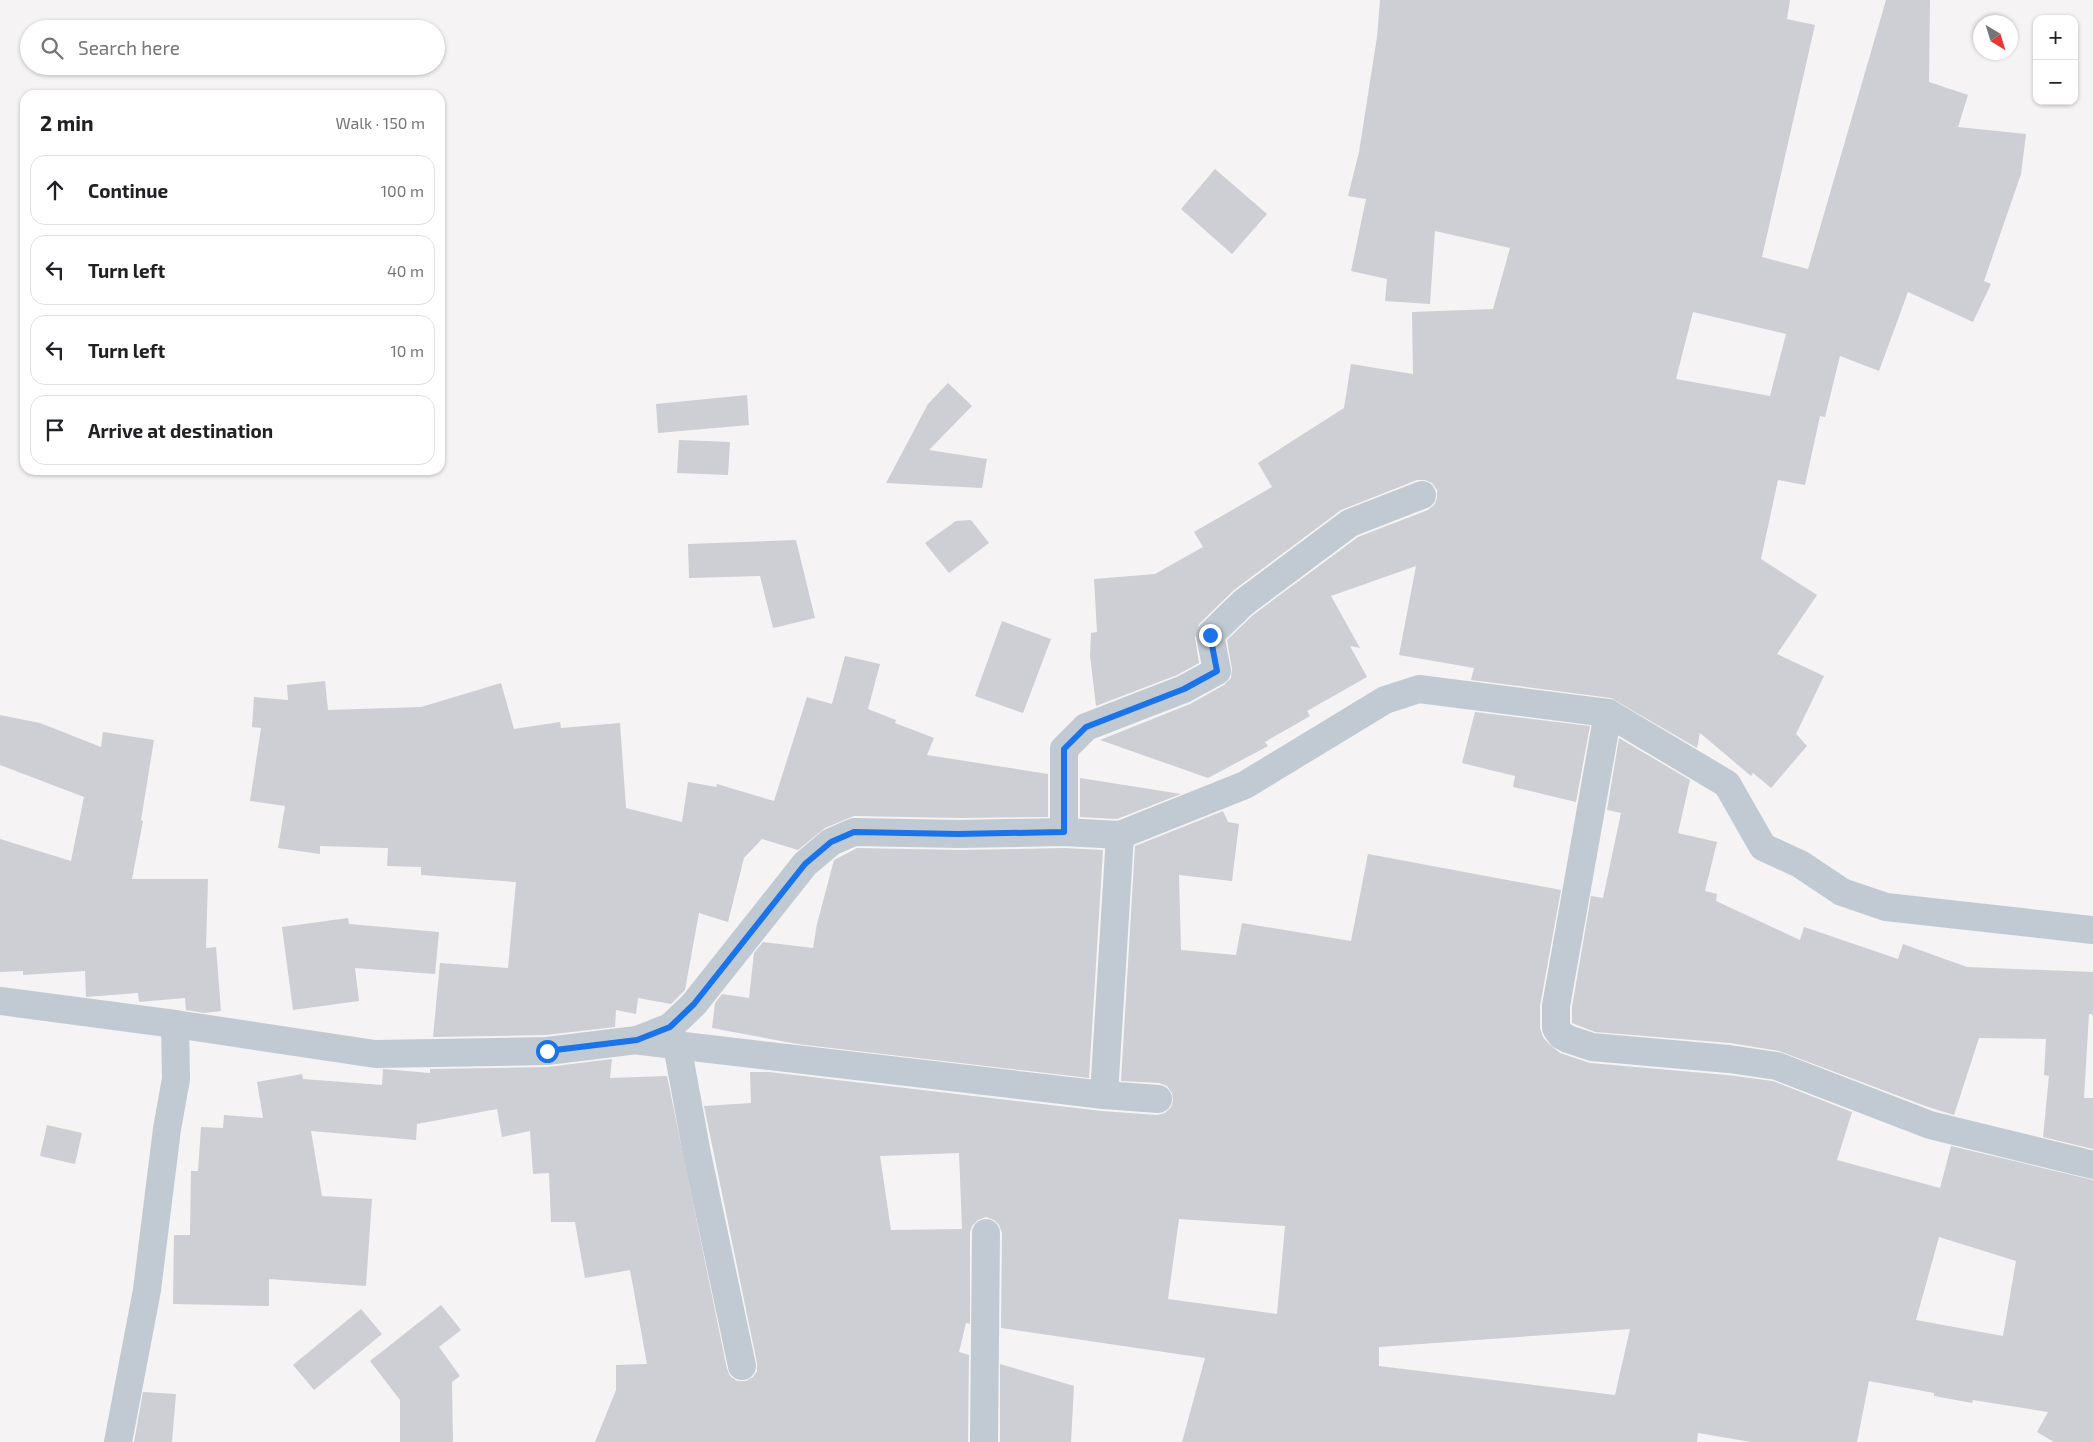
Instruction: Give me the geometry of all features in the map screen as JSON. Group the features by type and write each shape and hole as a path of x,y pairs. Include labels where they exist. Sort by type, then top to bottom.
{"street":[{"path":"1064,832 1064,749 1072,739 1086,727 1184,689 1217,671 1210,635 1244,603 1350,523 1422,496"},
{"path":"637,1040 670,1027 694,1004 805,864 831,842 854,832 940,834 1064,832 1120,835 1245,785 1385,700 1419,689 1608,713 1726,784 1763,847 1800,864 1842,892 1886,907 2093,930"},
{"path":"1608,713 1556,1006 1556,1028 1561,1035 1592,1047 1729,1059 1777,1066 1930,1125 2093,1165"},
{"path":"1104,1095 1120,835"},
{"path":"0,1001 175,1024 375,1054 547,1051 637,1040 1104,1095 1158,1099"},
{"path":"118,1442 147,1290 167,1129 176,1079 175,1024"},
{"path":"676,1045 742,1366"},
{"path":"984,1442 986,1233"}],"building":[{"path":"1380,0 1790,0 1787,19 1815,25 1762,257 1808,269 1886,0 1930,0 1929,82 1968,95 1958,127 2026,134 2021,174 1984,281 1991,284 1973,322 1908,292 1879,371 1840,356 1825,417 1820,416 1805,485 1778,480 1761,559 1817,595 1777,654 1824,676 1796,734 1807,746 1771,788 1753,773 1751,776 1700,733 1697,748 1611,698 1471,680 1474,668 1399,655 1416,566 1331,596 1360,648 1350,646 1367,677 1307,711 1310,716 1265,742 1268,746 1208,778 1100,740 1190,704 1224,685 1231,678 1232,669 1227,640 1253,615 1358,537 1428,510 1434,505 1437,498 1437,490 1432,483 1425,480 1417,480 1341,510 1234,590 1199,624 1195,638 1199,663 1177,675 1096,706 1090,655 1091,633 1097,632 1094,579 1155,574 1203,547 1194,532 1272,487 1258,463 1344,408 1351,364 1413,374 1412,312 1493,309 1510,248 1435,231 1430,304 1385,301 1387,279 1351,271 1366,199 1348,196 1359,152 1377,37","holes":["1693,312 1786,334 1770,396 1676,379"]},
{"path":"1215,169 1267,214 1232,254 1181,209"},
{"path":"948,383 972,406 929,450 987,459 982,488 886,483 928,404"},
{"path":"747,395 749,425 658,433 656,404"},
{"path":"679,440 730,442 728,475 677,473"},
{"path":"971,520 989,543 949,573 925,543 956,521"},
{"path":"796,540 815,618 773,628 760,576 689,578 688,544"},
{"path":"1002,621 1051,639 1023,713 975,696"},
{"path":"845,656 880,664 868,709 896,720 895,723 934,738 927,755 1048,774 1048,817 854,816 825,828 798,850 762,839 744,858 728,922 699,913 685,990 671,1004 638,998 636,1014 616,1010 615,1027 546,1035 433,1037 440,963 508,968 516,882 421,875 421,867 387,866 388,848 320,846 320,854 278,848 285,806 250,801 261,728 252,727 254,697 288,700 287,685 325,681 328,710 421,707 501,683 514,729 560,722 561,728 620,723 626,808 682,822 688,782 716,787 717,784 774,801 807,697 832,704"},
{"path":"1475,712 1590,726 1576,802 1513,787 1515,776 1462,763"},
{"path":"0,715 40,723 101,747 103,732 154,740 141,820 143,821 132,879 208,879 206,948 216,947 221,1011 204,1013 186,1010 185,998 139,1002 138,993 86,997 85,971 23,975 23,971 0,972 0,839 71,861 84,797 0,765"},
{"path":"1619,738 1690,780 1678,833 1717,842 1705,891 1717,894 1716,901 1800,940 1804,927 1898,959 1903,944 1967,967 2093,972 2093,1015 2089,1014 2084,1098 2093,1098 2093,1149 2043,1137 2049,1076 2044,1075 2046,1039 1979,1038 1954,1115 1779,1051 1730,1043 1595,1032 1572,1023 1572,1007 1591,896 1603,898 1621,813 1607,810"},
{"path":"1080,778 1181,794 1117,819 1080,817"},
{"path":"1223,811 1228,822 1239,824 1232,881 1179,875 1181,950 1236,955 1242,923 1351,941 1368,854 1561,890 1540,1006 1540,1028 1543,1037 1560,1053 1590,1063 1773,1081 1852,1112 1837,1160 1940,1188 1951,1146 2093,1180 2093,1442 2054,1442 2037,1432 2048,1412 1973,1400 1972,1403 1934,1396 1934,1393 1869,1381 1857,1442 1751,1442 1698,1433 1697,1442 1182,1442 1205,1358 1001,1328 1002,1233 999,1225 994,1220 986,1217 978,1220 972,1226 970,1232 970,1324 966,1323 959,1352 969,1355 968,1442 595,1442 616,1390 616,1365 647,1364 630,1270 585,1278 575,1222 551,1222 549,1173 533,1174 530,1131 502,1137 497,1109 417,1124 416,1140 311,1131 322,1196 372,1199 366,1286 269,1279 269,1306 173,1304 174,1235 190,1235 191,1171 198,1171 201,1127 223,1128 224,1115 263,1118 257,1082 302,1074 303,1079 382,1085 383,1069 430,1073 430,1069 547,1067 612,1059 610,1078 667,1076 727,1369 730,1376 737,1381 746,1381 753,1377 757,1371 757,1363 704,1106 751,1103 750,1072 769,1072 1102,1111 1157,1115 1165,1113 1171,1107 1173,1101 1172,1093 1167,1086 1159,1083 1121,1081 1135,846","holes":["959,1153 962,1229 891,1230 880,1156","1179,1219 1285,1226 1277,1314 1168,1299","1939,1237 2016,1261 2003,1336 1916,1320","1630,1329 1615,1395 1379,1366 1379,1347"]},
{"path":"857,848 959,850 1064,848 1103,850 1089,1078 797,1044 712,1028 715,1003 722,994 749,998 754,953 763,942 813,948 817,924 834,860"},
{"path":"348,918 349,924 439,932 435,974 355,968 359,1001 293,1010 282,927"},
{"path":"47,1125 82,1133 75,1164 40,1156"},
{"path":"441,1305 461,1330 439,1347 460,1376 452,1382 453,1442 400,1442 400,1400 370,1361"},
{"path":"361,1309 382,1334 314,1390 293,1365"},
{"path":"1000,1364 1074,1386 1071,1442 1000,1442"},
{"path":"143,1392 176,1394 172,1442 134,1442"}],"route":[{"path":"547,1051 637,1040 670,1027 694,1004 765,912 805,864 831,842 854,832 958,834 1064,832 1064,749 1086,727 1184,689 1217,671 1210,635"}]}
